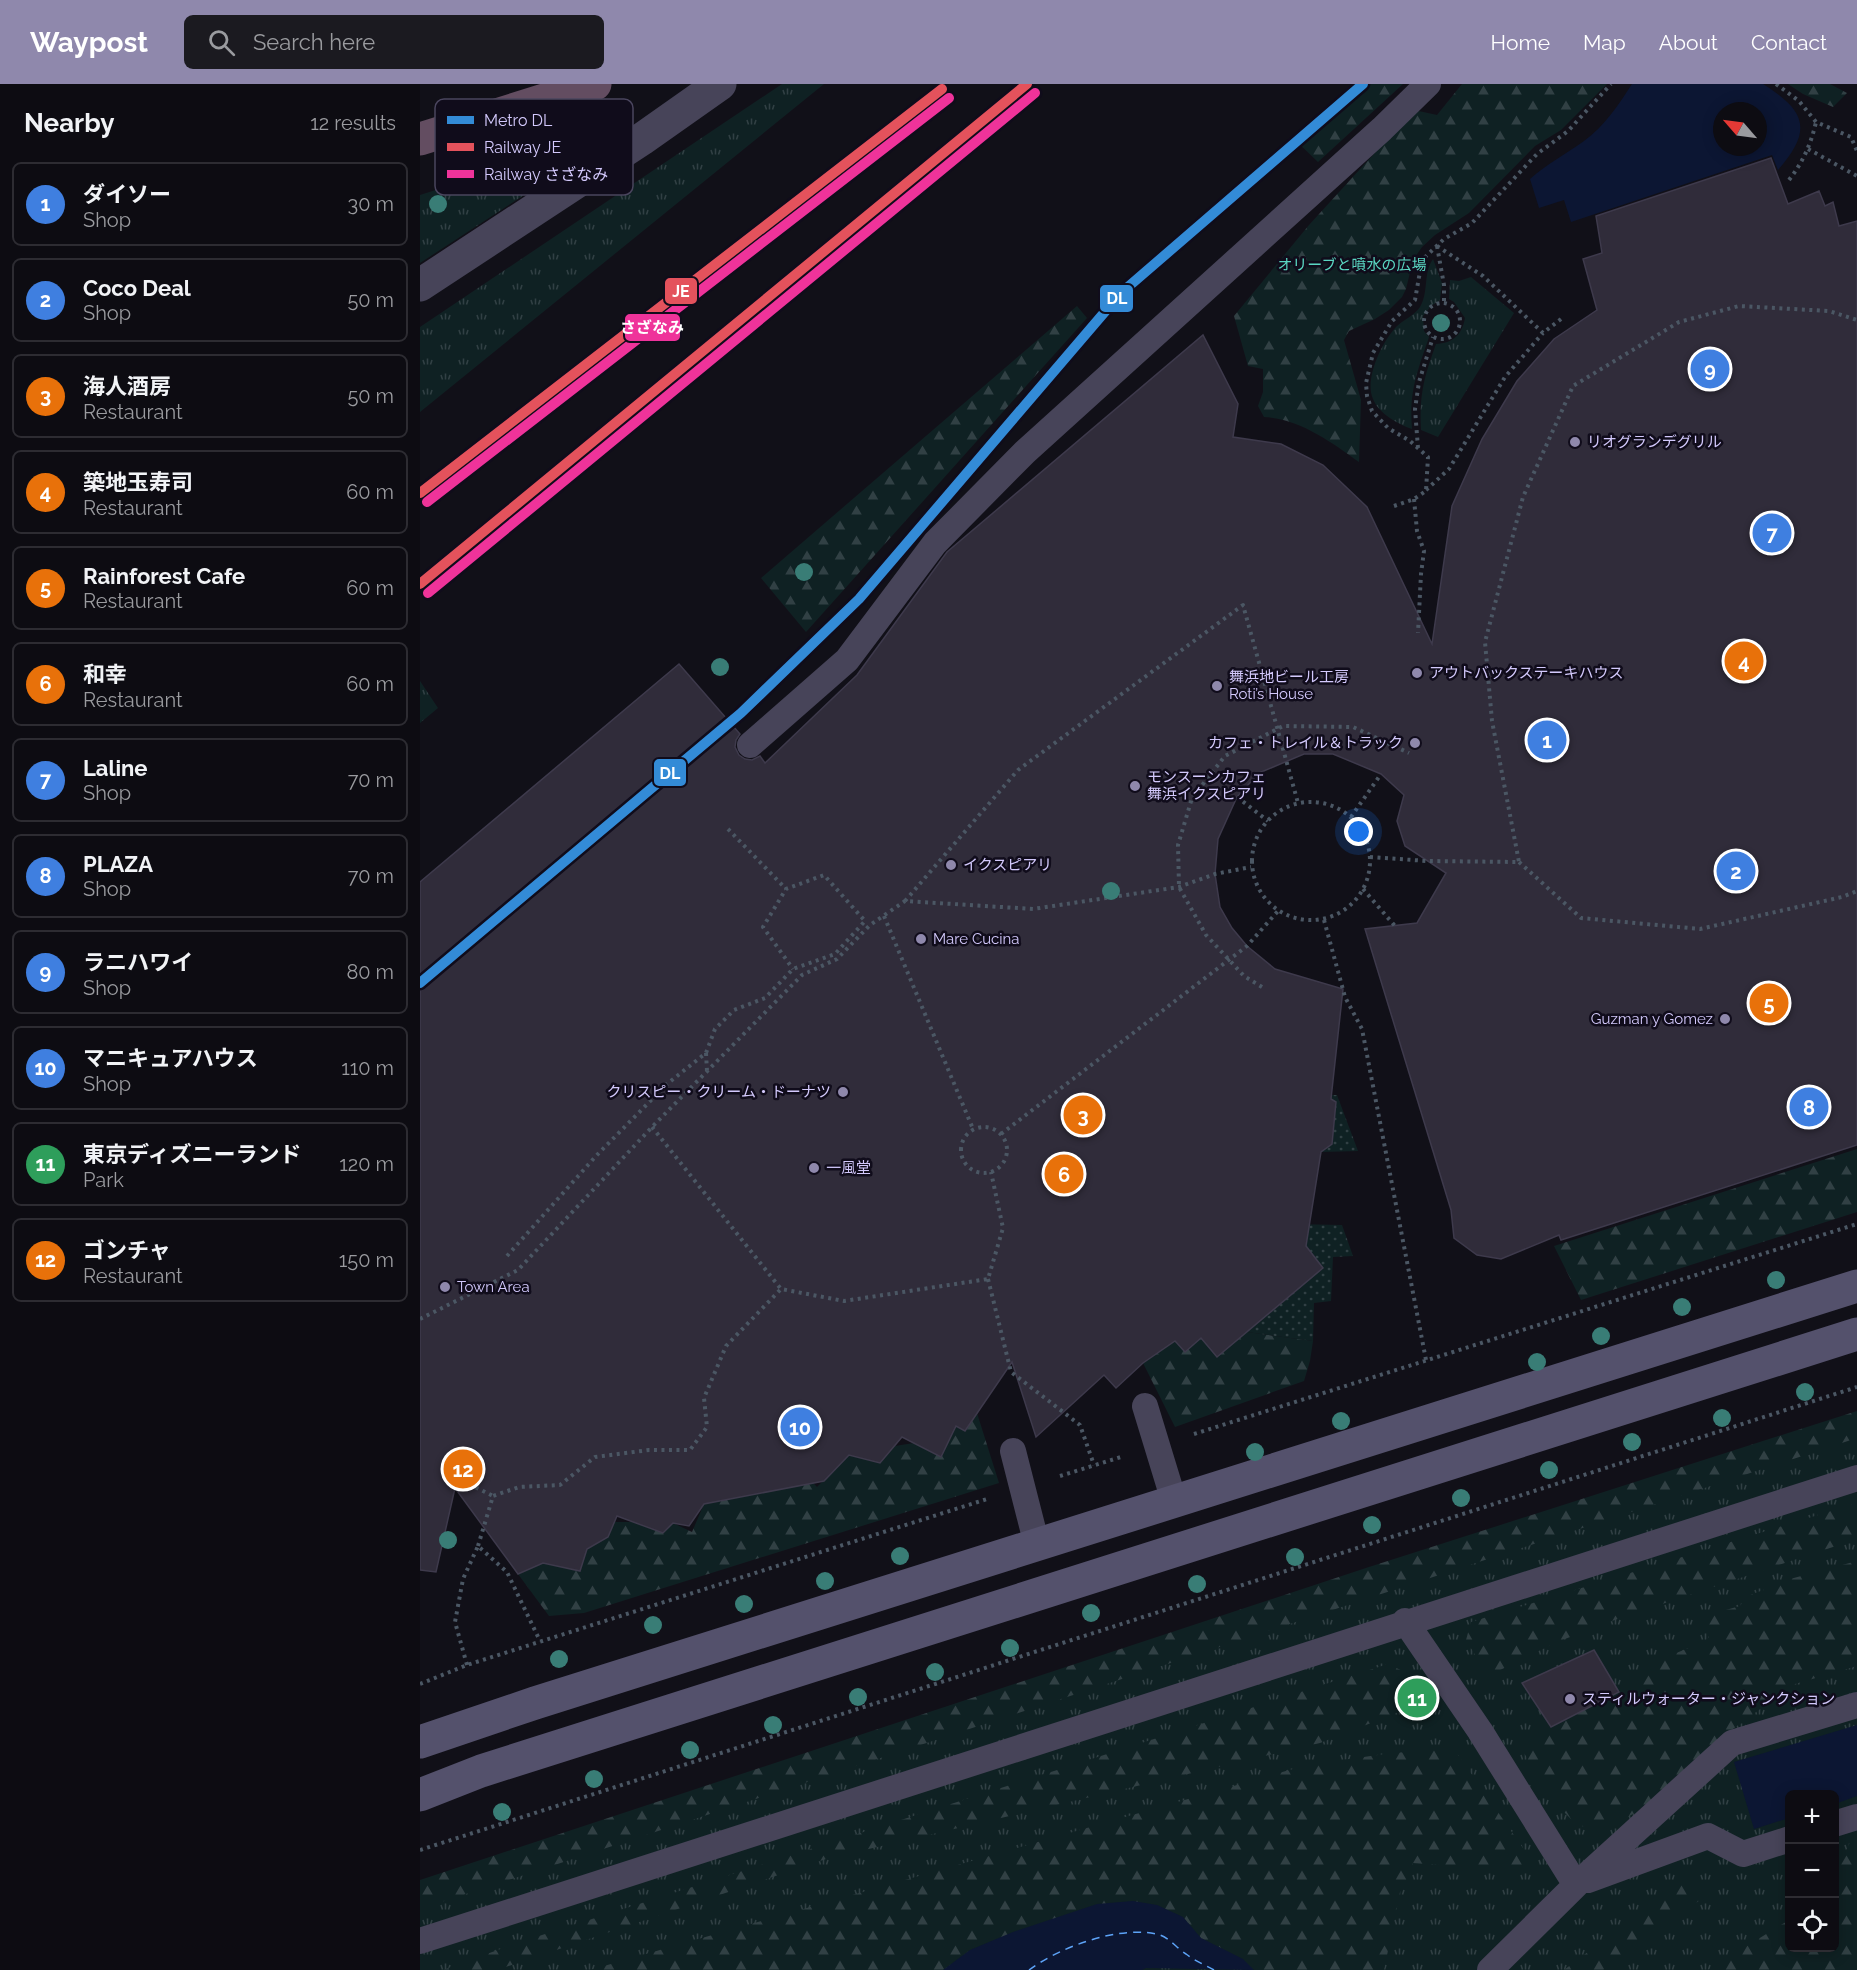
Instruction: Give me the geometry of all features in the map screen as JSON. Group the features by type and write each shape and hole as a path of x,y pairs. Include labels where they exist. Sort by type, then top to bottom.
{"highway":[{"path":"548,99 595,84"},
{"path":"420,140 435,135"}],"street":[{"path":"633,145 720,84"},
{"path":"420,285 557,195"},
{"path":"420,1742 535,1703 1857,1286"},
{"path":"420,1795 481,1771 1857,1334"}],"lane":[{"path":"750,745 847,660 935,543 1025,452 1382,129 1428,84"},
{"path":"1145,1406 1174,1502"},
{"path":"1013,1451 1037,1545"},
{"path":"420,1941 1211,1686 1405,1621 1857,1478"},
{"path":"1405,1621 1480,1731 1576,1885"},
{"path":"1490,1970 1576,1885 1732,1743 1857,1705"},
{"path":"1839,1822 1857,1817"},
{"path":"1576,1885 1708,1836 1743,1854 1785,1841"}],"path":[{"path":"1426,491 1428,457 1388,428 1372,411 1366,383 1373,353 1392,321 1416,300 1422,260 1444,239 1472,223 1537,154 1568,131 1611,84"},
{"path":"1776,84 1799,101 1816,122 1851,137 1857,151"},
{"path":"1789,180 1800,166 1808,149 1816,122"},
{"path":"1808,149 1857,176"},
{"path":"1437,246 1444,285 1444,303"},
{"path":"1437,246 1483,276 1543,333"},
{"path":"1444,303 1454,308 1460,318 1458,329 1444,339 1433,337 1425,327 1427,310 1444,303"},
{"path":"1857,320 1829,311 1739,306 1679,322 1573,386 1523,497 1485,642 1492,721 1519,862 1581,918 1701,929 1842,897 1857,891"},
{"path":"1394,506 1414,500 1449,469 1505,377 1543,333 1561,318"},
{"path":"1418,448 1415,409 1419,382 1433,337"},
{"path":"1414,500 1416,531 1424,551 1420,574 1418,633"},
{"path":"420,1319 518,1270 652,1127 802,975 837,959 870,925 904,902 1018,770 1243,605 1298,803"},
{"path":"1262,987 1244,976 1206,935 1179,887 1178,845 1192,798 1226,756 1283,726 1353,727 1409,753"},
{"path":"1351,817 1381,774"},
{"path":"1237,797 1268,820"},
{"path":"1298,803 1327,804 1340,809 1361,829 1367,842 1370,857 1369,873 1363,889 1353,903 1340,913 1324,920 1308,921 1292,918 1278,911 1265,899 1256,884 1251,867 1252,849 1258,834 1268,820 1281,810 1298,803"},
{"path":"728,829 786,889"},
{"path":"1370,857 1427,861 1519,862"},
{"path":"904,902 1033,909 1179,887 1215,874 1251,867"},
{"path":"707,1072 706,1053 715,1029 734,1010 765,998 793,969 835,954 865,921 824,875 786,889 763,927 793,969"},
{"path":"1363,889 1395,926"},
{"path":"1001,1134 1247,946 1278,911"},
{"path":"884,916 973,1129"},
{"path":"1324,920 1345,997 1362,1029 1426,1360"},
{"path":"507,1256 597,1156 667,1084 706,1053"},
{"path":"988,1126 1001,1134 1007,1148 1003,1162 991,1172 976,1172 968,1168 961,1155 963,1140 973,1129 988,1126"},
{"path":"652,1127 781,1288 844,1301 988,1279"},
{"path":"991,1172 1003,1228 988,1279 1011,1372 1080,1425 1094,1465"},
{"path":"469,1485 493,1496 519,1487 560,1485 595,1457 649,1450 690,1450 707,1427 704,1398 726,1346 781,1288"},
{"path":"420,1850 1857,1387"},
{"path":"467,1665 455,1622 463,1579 478,1546 493,1496"},
{"path":"478,1546 507,1572 540,1641"}],"green space":[{"path":"782,84 824,84 420,412 420,327 617,195 633,195 633,184"},
{"path":"1352,84 1403,84 1318,162 1292,137"},
{"name":"オリーブと噴水の広場","path":"1462,84 1607,84 1561,130 1535,146 1469,213 1435,235 1422,247 1413,260 1402,297 1389,310 1349,331 1344,340 1361,400 1359,462 1302,427 1264,417 1258,406 1263,392 1263,369 1248,366 1234,316 1309,225 1414,110 1437,115"},
{"path":"1788,84 1830,84 1847,93 1833,107 1803,94"},
{"path":"435,190 435,195 524,195 420,263 420,195"},
{"path":"1433,259 1442,283 1440,300 1423,316 1424,331 1429,337 1413,393 1412,429 1384,414 1373,399 1371,381 1380,351 1391,334 1420,307 1428,270"},
{"path":"1471,277 1514,313 1438,437 1421,430 1423,386 1436,344 1452,340 1464,324 1465,318 1454,302 1449,299 1450,280 1459,281"},
{"path":"1077,306 1087,318 806,632 761,578"},
{"path":"420,681 438,708 420,723"},
{"path":"1332,1095 1337,1095 1358,1151 1321,1152 1332,1144 1336,1102 1331,1099"},
{"path":"1857,1149 1857,1212 1581,1300 1554,1246"},
{"path":"1289,1224 1342,1225 1353,1256 1333,1257 1331,1301 1314,1303 1313,1341 1247,1332 1323,1268"},
{"path":"1247,1332 1313,1341 1304,1381 1175,1427 1143,1363 1175,1341 1185,1352 1201,1338 1217,1356"},
{"path":"1857,1411 1857,1438 420,1909 420,1880 1369,1567"},
{"path":"977,1413 999,1483 584,1613 549,1616 518,1574 543,1563 579,1571 587,1549 608,1537 614,1522 635,1522 663,1532 673,1523 692,1532 704,1504 806,1475 817,1487 849,1455 880,1463 895,1446 914,1443 941,1457 956,1426 965,1430"},
{"path":"1857,1413 1857,1970 420,1970 420,1882"},
{"path":"1857,1503 1857,1539 1620,1618 1557,1642 1488,1676 1466,1640 1471,1622"},
{"path":"1857,1561 1857,1666 1795,1684 1719,1739 1657,1799 1602,1833 1576,1824 1556,1804 1524,1753 1538,1734 1638,1682 1666,1657 1704,1642 1709,1637 1704,1627 1708,1615 1740,1606 1748,1596 1771,1587 1775,1583"},
{"path":"1388,1664 1409,1674 1422,1703 1320,1743 826,1859 497,1970 443,1970 517,1943"},
{"path":"1454,1749 1525,1851 1524,1862 1519,1871 1413,1863 1410,1879 1400,1892 1384,1970 1254,1970 1243,1959 1201,1938 1183,1917 970,1950 943,1970 590,1970 1307,1765 1392,1753"},
{"path":"1857,1837 1857,1970 1708,1970 1785,1922 1785,1952 1839,1952 1839,1866 1851,1840"},
{"path":"1687,1877 1703,1898 1603,1970 1564,1970"}],"water":[{"path":"1632,84 1763,84 1788,103 1796,113 1800,122 1800,132 1789,156 1778,170 1772,155 1571,222 1564,200 1539,208 1530,179 1591,135 1611,115"},
{"path":"1857,1725 1857,1796 1839,1803 1839,1790 1785,1790 1785,1819 1754,1829 1734,1762"},
{"path":"1133,1901 1157,1905 1183,1917 1201,1938 1243,1959 1254,1970 1146,1968 1142,1970 943,1970 970,1950 1013,1932 1097,1904"}],"building":[{"name":"イクスピアリ","path":"1771,158 1788,204 1819,191 1825,206 1833,202 1839,226 1857,221 1857,1145 1561,1240 1559,1235 1501,1259 1477,1255 1454,1238 1451,1210 1365,929 1417,923 1446,873 1405,846 1397,821 1404,795 1381,774 1333,754 1304,754 1259,773 1237,797 1218,839 1215,874 1220,907 1232,928 1247,946 1275,969 1343,989 1331,1099 1336,1102 1332,1144 1321,1152 1306,1246 1323,1268 1217,1357 1201,1338 1185,1352 1175,1341 1143,1363 1116,1388 1104,1375 1036,1437 1012,1362 965,1431 956,1426 941,1457 902,1437 880,1463 849,1455 824,1481 704,1504 689,1526 673,1523 663,1533 617,1516 608,1537 587,1549 580,1571 543,1563 518,1574 455,1488 436,1572 420,1570 420,882 679,664 740,734 735,747 739,755 752,760 760,756 765,763 857,675 947,552 1203,335 1238,404 1233,437 1281,444 1323,465 1367,507 1432,644 1452,506 1482,439 1517,381 1554,339 1597,310 1583,259 1602,253 1596,216"},
{"name":"スティルウォーター・ジャンクション","path":"1594,1650 1619,1692 1551,1727 1522,1683"}],"ferry route":[{"path":"1029,1970 1057,1953 1092,1940 1110,1935 1144,1932 1163,1936 1189,1956 1214,1970"}],"metro line":[{"name":"DL","path":"420,983 741,713 859,599 1121,293 1363,84"}],"rail line":[{"name":"JE","path":"420,584 1027,84"},
{"name":"JE","path":"420,493 942,89"},
{"name":"さざなみ","path":"428,593 1035,93"},
{"name":"さざなみ","path":"427,502 949,98"}],"place":[{"name":"ラニハワイ","path":"1710,369"},
{"name":"リオグランデグリル","path":"1575,442"},
{"name":"Laline","path":"1772,533"},
{"name":"築地玉寿司","path":"1744,661"},
{"name":"アウトバックステーキハウス","path":"1417,673"},
{"name":"舞浜地ビール工房 Roti’s House","path":"1217,686"},
{"name":"ダイソー","path":"1547,740"},
{"name":"カフェ・トレイル＆トラック","path":"1415,743"},
{"name":"モンスーンカフェ 舞浜イクスピアリ","path":"1135,786"},
{"name":"イクスピアリ","path":"951,865"},
{"name":"Coco Deal","path":"1736,871"},
{"name":"Mare Cucina","path":"921,939"},
{"name":"Rainforest Cafe","path":"1769,1003"},
{"name":"Guzman y Gomez","path":"1725,1019"},
{"name":"クリスピー・クリーム・ドーナツ","path":"843,1092"},
{"name":"PLAZA","path":"1809,1107"},
{"name":"海人酒房","path":"1083,1115"},
{"name":"一風堂","path":"814,1168"},
{"name":"和幸","path":"1064,1174"},
{"name":"Town Area","path":"445,1287"},
{"name":"マニキュアハウス","path":"800,1427"},
{"name":"ゴンチャ","path":"463,1469"},
{"name":"東京ディズニーランド","path":"1417,1698"},
{"name":"スティルウォーター・ジャンクション","path":"1570,1699"}]}
